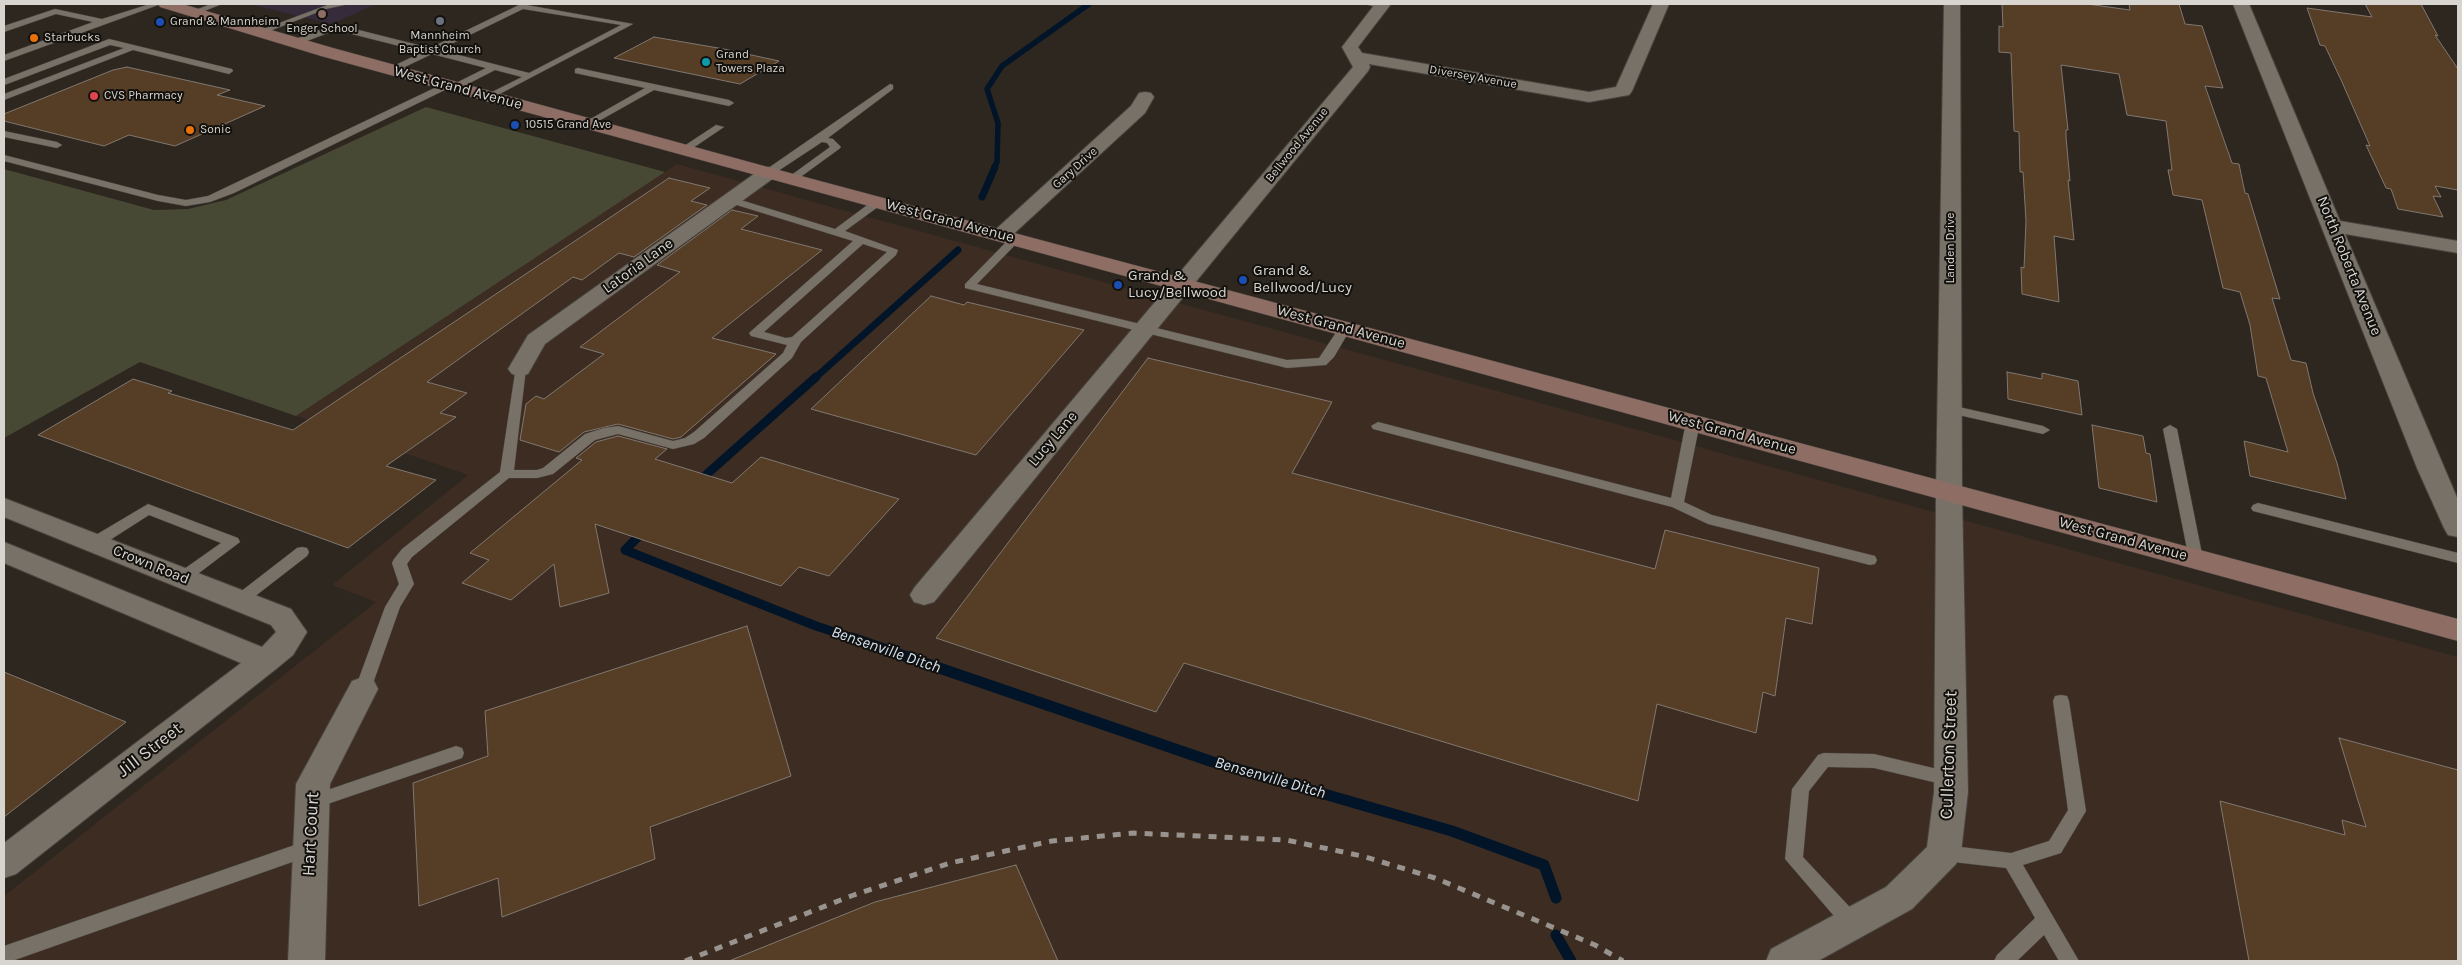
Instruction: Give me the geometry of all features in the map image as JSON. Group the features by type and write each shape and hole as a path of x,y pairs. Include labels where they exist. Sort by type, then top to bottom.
{"main road":[{"name":"West Grand Avenue","path":"166,4 392,70 588,124 2458,630"}],"street":[{"name":"Diversey Avenue","path":"1357,57 1589,97 1623,91 1661,4"},
{"name":"Landen Drive","path":"1949,492 1952,4"},
{"name":"North Roberta Avenue","path":"2241,4 2430,468 2458,528"},
{"name":"Bellwood Avenue","path":"1183,284 1362,66 1350,47 1377,5"},
{"name":"Gary Drive","path":"1008,237 1140,109 1145,97"},
{"name":"Latoria Lane","path":"520,369 536,340 768,173"},
{"path":"2332,226 2458,247"},
{"name":"Lucy Lane","path":"924,595 1183,284"},
{"name":"Cullerton Street","path":"1944,853 1951,780 1949,492"},
{"name":"Crown Road","path":"4,507 281,617 292,632"},
{"path":"4,552 265,661"},
{"name":"Jill Street","path":"4,863 265,661 282,647 292,632"},
{"name":"Hart Court","path":"306,961 313,784 364,689"},
{"path":"1784,961 1899,898 1944,853"}],"lane":[{"path":"4,58 157,4"},
{"path":"194,12 218,4"},
{"path":"311,4 324,7"},
{"path":"259,32 324,7 346,4"},
{"path":"392,70 522,6 629,24 489,96"},
{"path":"4,29 55,11 102,22"},
{"path":"296,42 335,27 530,76"},
{"path":"4,82 109,42 230,71"},
{"path":"4,97 132,48"},
{"path":"4,158 158,198 186,203 202,201 230,191 494,67"},
{"path":"578,71 729,103"},
{"path":"588,124 653,87"},
{"path":"768,173 890,88"},
{"path":"684,150 718,127"},
{"path":"4,134 57,145"},
{"path":"791,179 836,147 830,141 820,138"},
{"path":"506,474 537,474 548,471 590,437 604,432 618,430 673,445 689,441 699,435 788,355 796,340 892,253 893,250 731,200"},
{"path":"837,232 878,202"},
{"path":"1008,237 968,286 1287,364 1322,362 1328,357 1345,328"},
{"path":"796,340 786,342 755,333 861,240"},
{"path":"364,689 393,607 406,584 399,563 407,553 506,474 509,464 520,369"},
{"path":"1950,409 2043,430"},
{"path":"1677,504 1693,422"},
{"path":"1378,426 1677,504 1708,519 1870,560"},
{"path":"2170,429 2196,559"},
{"path":"2258,508 2458,558"},
{"path":"94,543 148,510 233,542 182,578"},
{"path":"240,600 302,552"},
{"path":"1944,853 2011,861 2055,847 2077,811 2061,701"},
{"path":"312,802 456,753"},
{"path":"1853,924 1794,859 1802,790 1824,760 1874,761 1951,780"},
{"path":"4,955 310,848"},
{"path":"2011,861 2069,961"},
{"path":"2004,961 2046,920"}],"shaded area":[{"name":"Enger School","path":"249,4 377,4 331,24"},
{"path":"677,164 2458,657 2458,961 4,961 4,896 376,602 332,585 468,475 296,416"}],"green space":[{"path":"426,107 665,172 296,416 140,362 4,438 4,169 154,210 188,209 226,200"}],"building":[{"path":"2002,4 2087,4 2130,10 2129,4 2179,4 2185,24 2202,26 2223,88 2205,86 2232,163 2239,164 2245,193 2248,194 2280,299 2272,298 2291,360 2306,363 2313,393 2337,463 2346,499 2250,476 2244,441 2288,452 2266,378 2258,376 2250,325 2240,292 2223,288 2202,200 2173,195 2168,170 2172,170 2166,121 2127,115 2119,74 2061,65 2068,130 2066,130 2066,137 2070,181 2068,180 2074,240 2054,236 2059,302 2022,294 2021,267 2024,268 2026,221 2023,172 2020,172 2019,132 2014,131 2011,53 1999,52 1999,26 2003,27"},
{"path":"2365,4 2421,4 2438,36 2435,35 2458,69 2458,190 2435,186 2441,197 2433,196 2443,217 2398,209 2391,189 2386,188 2366,145 2370,146 2325,46 2320,45 2307,8 2372,17"},
{"name":"Grand Towers Plaza","path":"654,37 779,61 740,84 614,58"},
{"path":"127,67 230,90 217,95 265,106 175,146 129,135 104,146 4,121 4,114 113,70"},
{"path":"669,178 710,188 691,201 707,205 634,257 619,253 582,280 573,277 427,382 467,393 440,413 456,417 386,466 436,480 348,548 38,435 133,379 172,391 168,393 293,430"},
{"path":"732,210 758,216 741,229 822,250 712,338 776,354 681,437 673,439 618,424 584,432 559,452 520,440 526,404 536,396 544,399 604,354 580,347 680,272 657,265"},
{"path":"931,296 964,305 967,302 1084,330 976,455 811,409"},
{"path":"1148,358 1332,402 1292,473 1655,569 1665,530 1819,568 1812,624 1786,618 1775,696 1763,692 1756,733 1657,704 1638,801 1184,663 1156,712 936,638"},
{"path":"2007,372 2042,379 2042,373 2078,381 2082,415 2008,399"},
{"path":"2092,425 2143,436 2146,453 2150,454 2157,502 2099,488"},
{"path":"618,436 667,449 655,459 732,483 761,457 899,499 829,576 799,567 781,586 595,524 609,593 560,607 554,564 511,600 462,583 489,560 470,553 582,460 576,458 596,442"},
{"path":"747,626 791,776 650,827 655,859 502,917 498,878 419,906 413,783 488,756 485,711"},
{"path":"4,672 126,722 4,817"},
{"path":"2339,738 2458,770 2458,961 2249,961 2220,801 2345,835 2342,820 2366,827"},
{"path":"1016,865 1058,961 729,961 875,902"}],"waterway":[{"name":"Bensenville Ditch","path":"994,168 997,162 998,123 987,89 1002,66 1089,4"},
{"name":"Bensenville Ditch","path":"982,197 995,167"},
{"name":"Bensenville Ditch","path":"815,378 958,250"},
{"name":"Bensenville Ditch","path":"698,482 816,377"},
{"name":"Bensenville Ditch","path":"644,531 625,550 816,626 856,639"},
{"name":"Bensenville Ditch","path":"852,638 1210,761 1452,831 1544,865 1556,898"},
{"name":"Bensenville Ditch","path":"1556,935 1571,961"}],"railway":[{"path":"685,961 851,896 950,863 1052,841 1133,833 1286,840 1362,856 1435,878 1595,945 1623,961"}],"place":[{"name":"Enger School","path":"322,14"},
{"name":"Mannheim Baptist Church","path":"440,21"},
{"name":"Grand & Mannheim","path":"160,22"},
{"name":"Starbucks","path":"34,38"},
{"name":"Grand Towers Plaza","path":"706,62"},
{"name":"CVS Pharmacy","path":"94,96"},
{"name":"10515 Grand Ave","path":"515,125"},
{"name":"Sonic","path":"190,130"},
{"name":"Grand & Bellwood/Lucy","path":"1243,280"},
{"name":"Grand & Lucy/Bellwood","path":"1118,285"}]}
